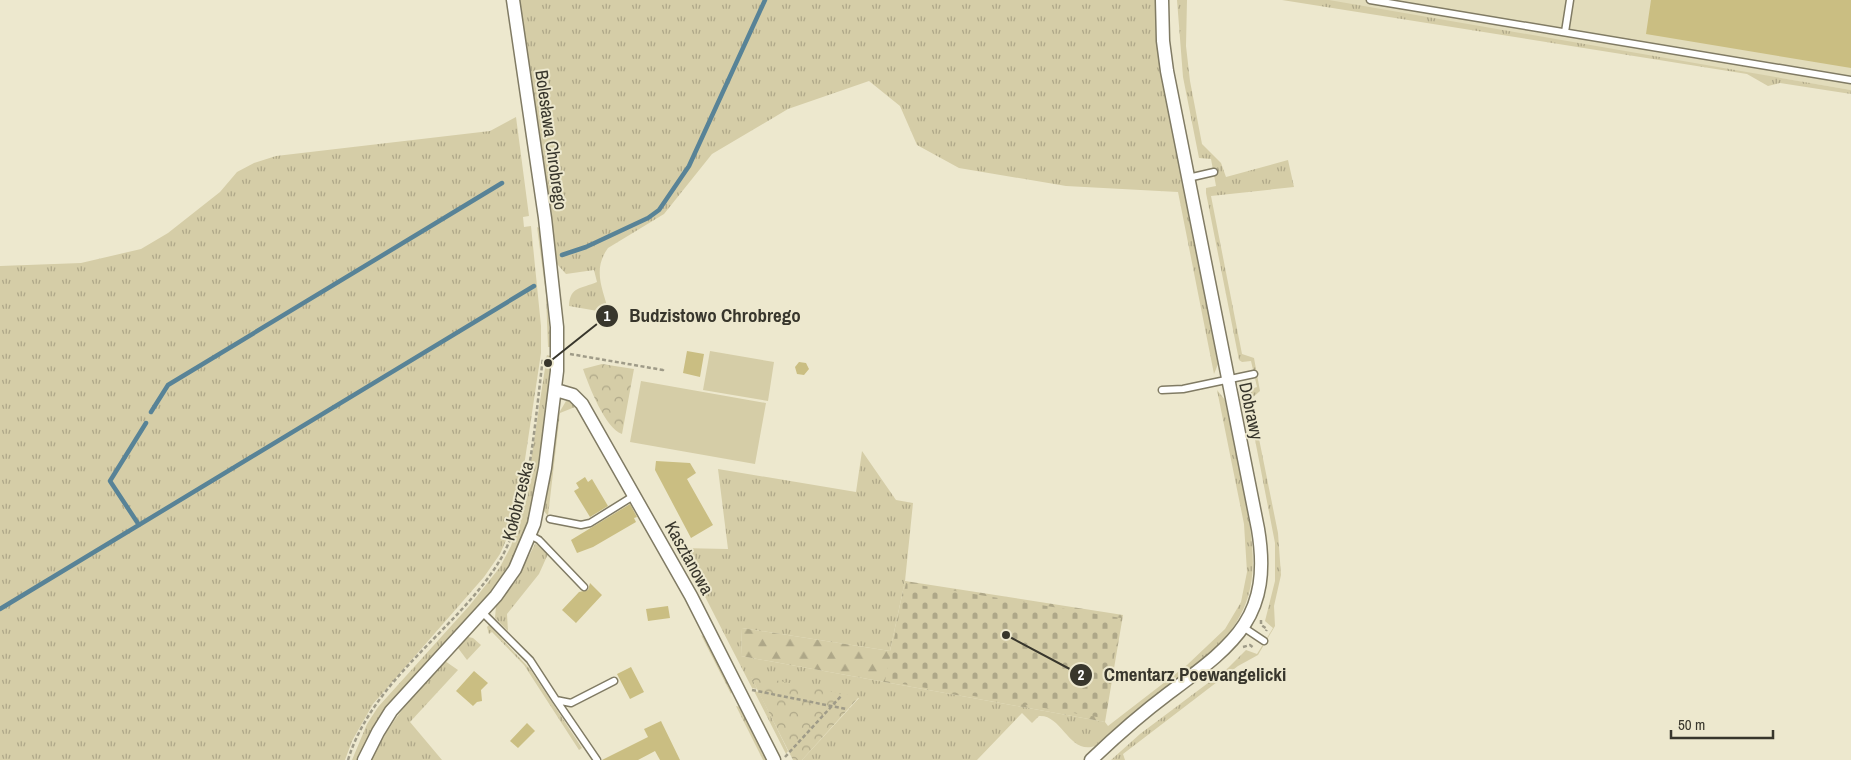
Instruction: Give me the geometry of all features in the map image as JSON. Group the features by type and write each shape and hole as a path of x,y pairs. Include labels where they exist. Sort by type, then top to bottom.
{"street":[{"name":"Bolesława Chrobrego","path":"513,0 554,285"},
{"name":"Dobrawy","path":"1091,760 1130,723 1224,651 1243,627 1257,596 1260,579 1260,546 1163,42 1162,0"},
{"name":"Kołobrzeska","path":"364,760 391,711 482,612 515,569 530,535 545,468 556,390 558,347 554,285"},
{"name":"Kasztanowa","path":"556,390 573,395 582,404 691,596 779,759"}],"lane":[{"path":"1370,0 1851,80"},
{"path":"1565,32 1570,0"},
{"path":"1188,178 1214,172"},
{"path":"1162,390 1183,389 1254,374"},
{"path":"550,519 581,526 590,523 635,496"},
{"path":"530,535 539,540 584,587"},
{"path":"482,612 530,660 597,760"},
{"path":"1243,627 1264,641"},
{"path":"556,700 571,703 614,681"}],"path":[{"path":"348,760 364,723 375,706 404,671 467,603 497,565 508,545 521,506 544,351"},
{"path":"569,354 663,370 663,367"},
{"path":"750,690 846,709"},
{"path":"779,759 842,695"}],"shaded area":[{"path":"1309,0 1851,0 1851,90 1533,37"}],"green space":[{"path":"519,0 1156,0 1161,72 1218,364 1214,374 1178,192 1066,186 959,168 917,145 900,106 869,81 788,109 712,154 664,214 608,248 601,264 600,280 609,313 569,306 574,291 597,282 594,270 566,274 557,264"},
{"path":"1177,0 1187,0 1186,46 1190,81 1202,144 1221,163 1226,177 1288,160 1294,187 1211,196 1242,354 1254,358 1260,391 1251,399 1278,533 1281,575 1274,606 1275,626 1258,655 1238,666 1123,754 1125,760 1111,760 1140,734 1228,668 1246,650 1257,654 1273,628 1265,621 1275,581 1275,543 1246,393 1248,390 1257,387 1251,361 1242,362 1239,360 1206,193 1206,188 1216,186 1211,159 1199,158 1183,77"},
{"path":"1282,0 1329,0 1851,90 1851,94 1780,83 1768,86 1747,74"},
{"path":"516,117 529,216 523,217 524,227 531,226 541,326 541,353 518,506 511,529 500,554 484,577 373,704 352,741 345,760 0,760 0,266 81,263 141,249 168,233 220,192 237,172 254,163 276,156 490,131"},
{"path":"537,227 541,229 551,347 548,347 546,295"},
{"path":"710,351 774,362 768,401 703,390"},
{"path":"547,355 551,356 551,370 538,478 532,506 514,557 501,579 483,602 404,686 371,733 358,760 352,760 367,724 378,707 470,605 500,567 511,546 524,506"},
{"path":"602,364 634,369 622,434 610,424 604,415 593,395 583,369"},
{"path":"641,381 766,403 755,464 630,442"},
{"path":"1217,390 1225,400 1252,540 1252,581 1247,600 1239,619 1226,637 1208,656 1095,746 1086,747 1079,745 1054,721 1047,717 1039,716 1032,723 1022,713 977,760 802,760 859,698 751,676 757,689 752,688 680,548 728,549 718,469 856,492 862,451 896,500 913,503 905,581 890,651 742,628 741,656 1105,722 1108,726 1187,665 1225,629 1241,602 1247,572 1244,524"},
{"path":"566,401 570,401 578,409 625,491 575,407 560,413 548,516 543,510 559,413"},
{"path":"535,544 540,545 548,554 539,574 507,614 508,631 495,618 496,606 516,581"},
{"path":"905,581 1123,615 1105,722 741,656 742,628 890,651"},
{"path":"906,583 1121,618 1103,718 885,681"},
{"path":"489,625 530,669 582,748 579,750 524,665 492,632 489,634 487,627"},
{"path":"701,635 704,637 732,691 731,694"},
{"path":"468,637 473,638 481,645 467,660 458,648"},
{"path":"445,661 458,670 410,722 442,760 371,760 386,732 423,684"},
{"path":"750,675 859,697 802,760 793,760"},
{"path":"754,691 759,692 788,751 786,754"},
{"path":"736,706 740,707 767,760 763,760"}],"building":[{"path":"1651,0 1851,0 1851,68 1646,34"},
{"path":"687,351 704,354 700,377 683,373"},
{"path":"799,362 806,363 809,369 804,375 797,374 795,367"},
{"path":"656,461 690,463 696,473 687,479 713,525 691,538 655,470"},
{"path":"585,477 588,482 592,479 608,506 590,517 574,491 579,488 576,483"},
{"path":"630,504 637,517 634,518 636,522 593,547 577,553 571,540"},
{"path":"590,583 602,595 576,623 562,610 579,592 588,590"},
{"path":"668,606 670,618 648,621 646,609"},
{"path":"631,667 644,692 630,699 617,674"},
{"path":"474,671 488,683 481,690 482,701 477,702 473,706 456,691"},
{"path":"661,721 680,760 660,760 655,751 638,760 602,760 648,737 644,729"},
{"path":"527,723 535,731 518,748 510,741"}],"waterway":[{"path":"562,255 586,247 648,218 659,210 689,166 765,0"},
{"path":"151,412 168,385 502,183"},
{"path":"0,609 534,286"},
{"path":"139,525 110,481 146,423"}],"place":[{"name":"Budzistowo Chrobrego","path":"548,363"},
{"name":"Cmentarz Poewangelicki","path":"1006,635"}]}
